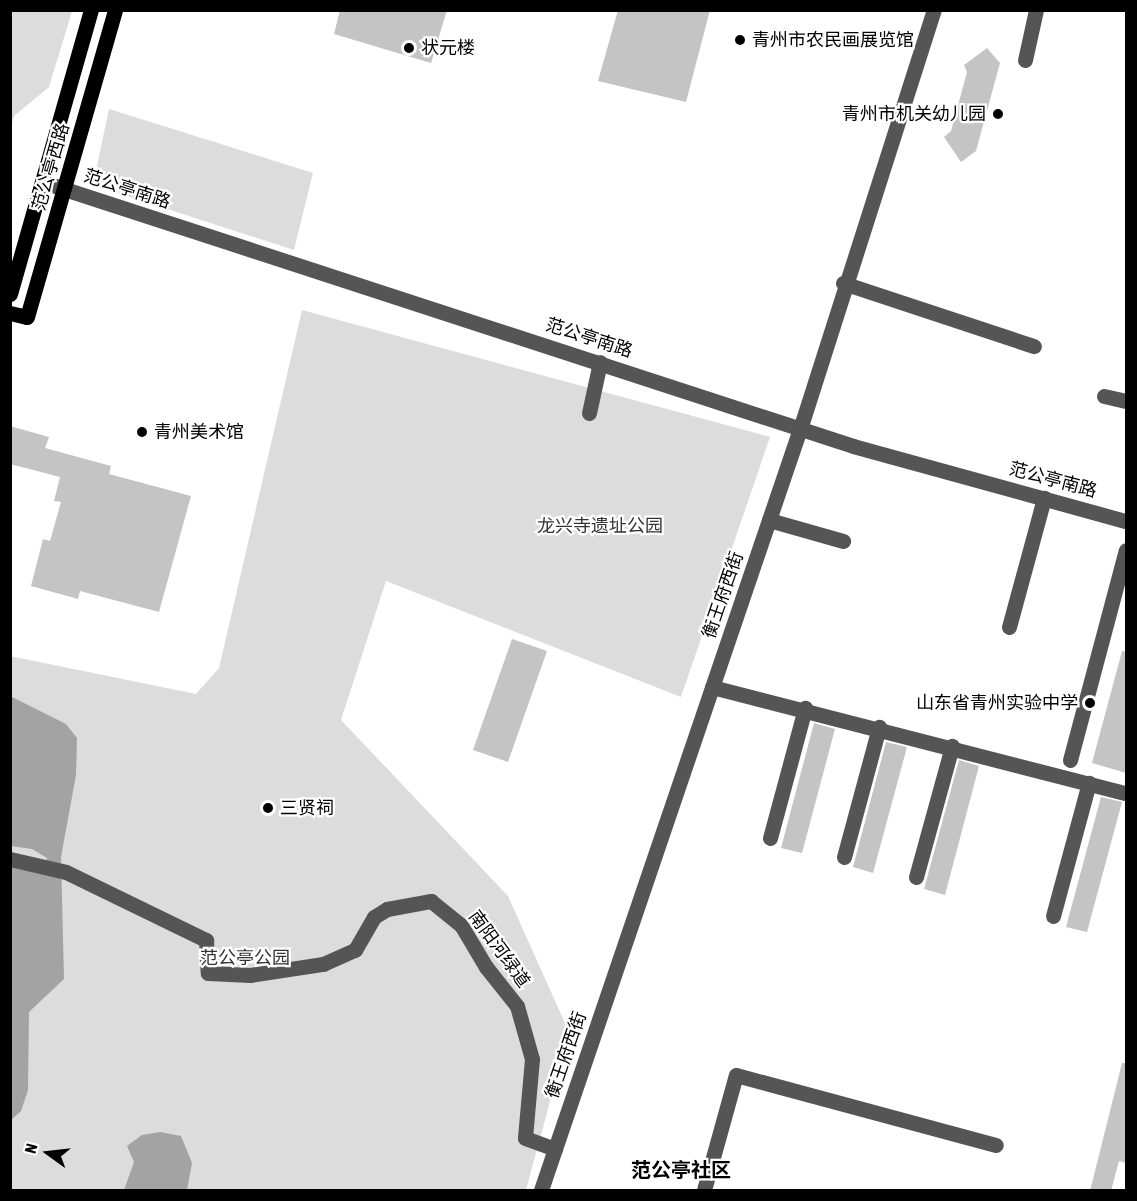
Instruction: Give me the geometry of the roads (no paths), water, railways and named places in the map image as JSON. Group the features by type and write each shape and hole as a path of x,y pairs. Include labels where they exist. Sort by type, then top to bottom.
{"main road":[{"name":"范公亭西路","path":"10,294 91,10"},
{"name":"范公亭西路","path":"10,313 27,317 66,189 115,10"}],"street":[{"name":"衡王府西街","path":"541,1191 801,426 843,283 934,10"},
{"path":"1025,60 1036,10"},
{"name":"范公亭南路","path":"43,182 801,426 853,446 1126,521"},
{"path":"843,283 1034,346"},
{"path":"589,413 600,362"},
{"path":"1104,396 1126,401"},
{"path":"1010,627 1044,498"},
{"path":"769,520 843,541"},
{"path":"1070,760 1126,552"},
{"path":"712,687 805,708 1126,793"},
{"path":"770,837 805,708"},
{"path":"844,857 879,727"},
{"path":"916,877 952,746"},
{"path":"1053,916 1089,783"},
{"name":"南阳河绿道","path":"10,859 41,863 66,872 206,940 208,973 250,975 323,964 355,950 361,934 380,913 431,901 461,925 486,968 517,1006 532,1059 525,1138 555,1149"},
{"path":"704,1191 736,1075 996,1145"}],"place":[{"name":"青州市农民画展览馆","path":"740,40"},
{"name":"状元楼","path":"409,48"},
{"name":"青州市机关幼儿园","path":"998,114"},
{"name":"青州美术馆","path":"142,432"},
{"name":"山东省青州实验中学","path":"1090,703"},
{"name":"三贤祠","path":"268,808"}],"district":[{"name":"范公亭社区","path":"681,1169"}],"park label":[{"name":"龙兴寺遗址公园","path":"600,526"},
{"name":"范公亭公园","path":"245,958"}]}
